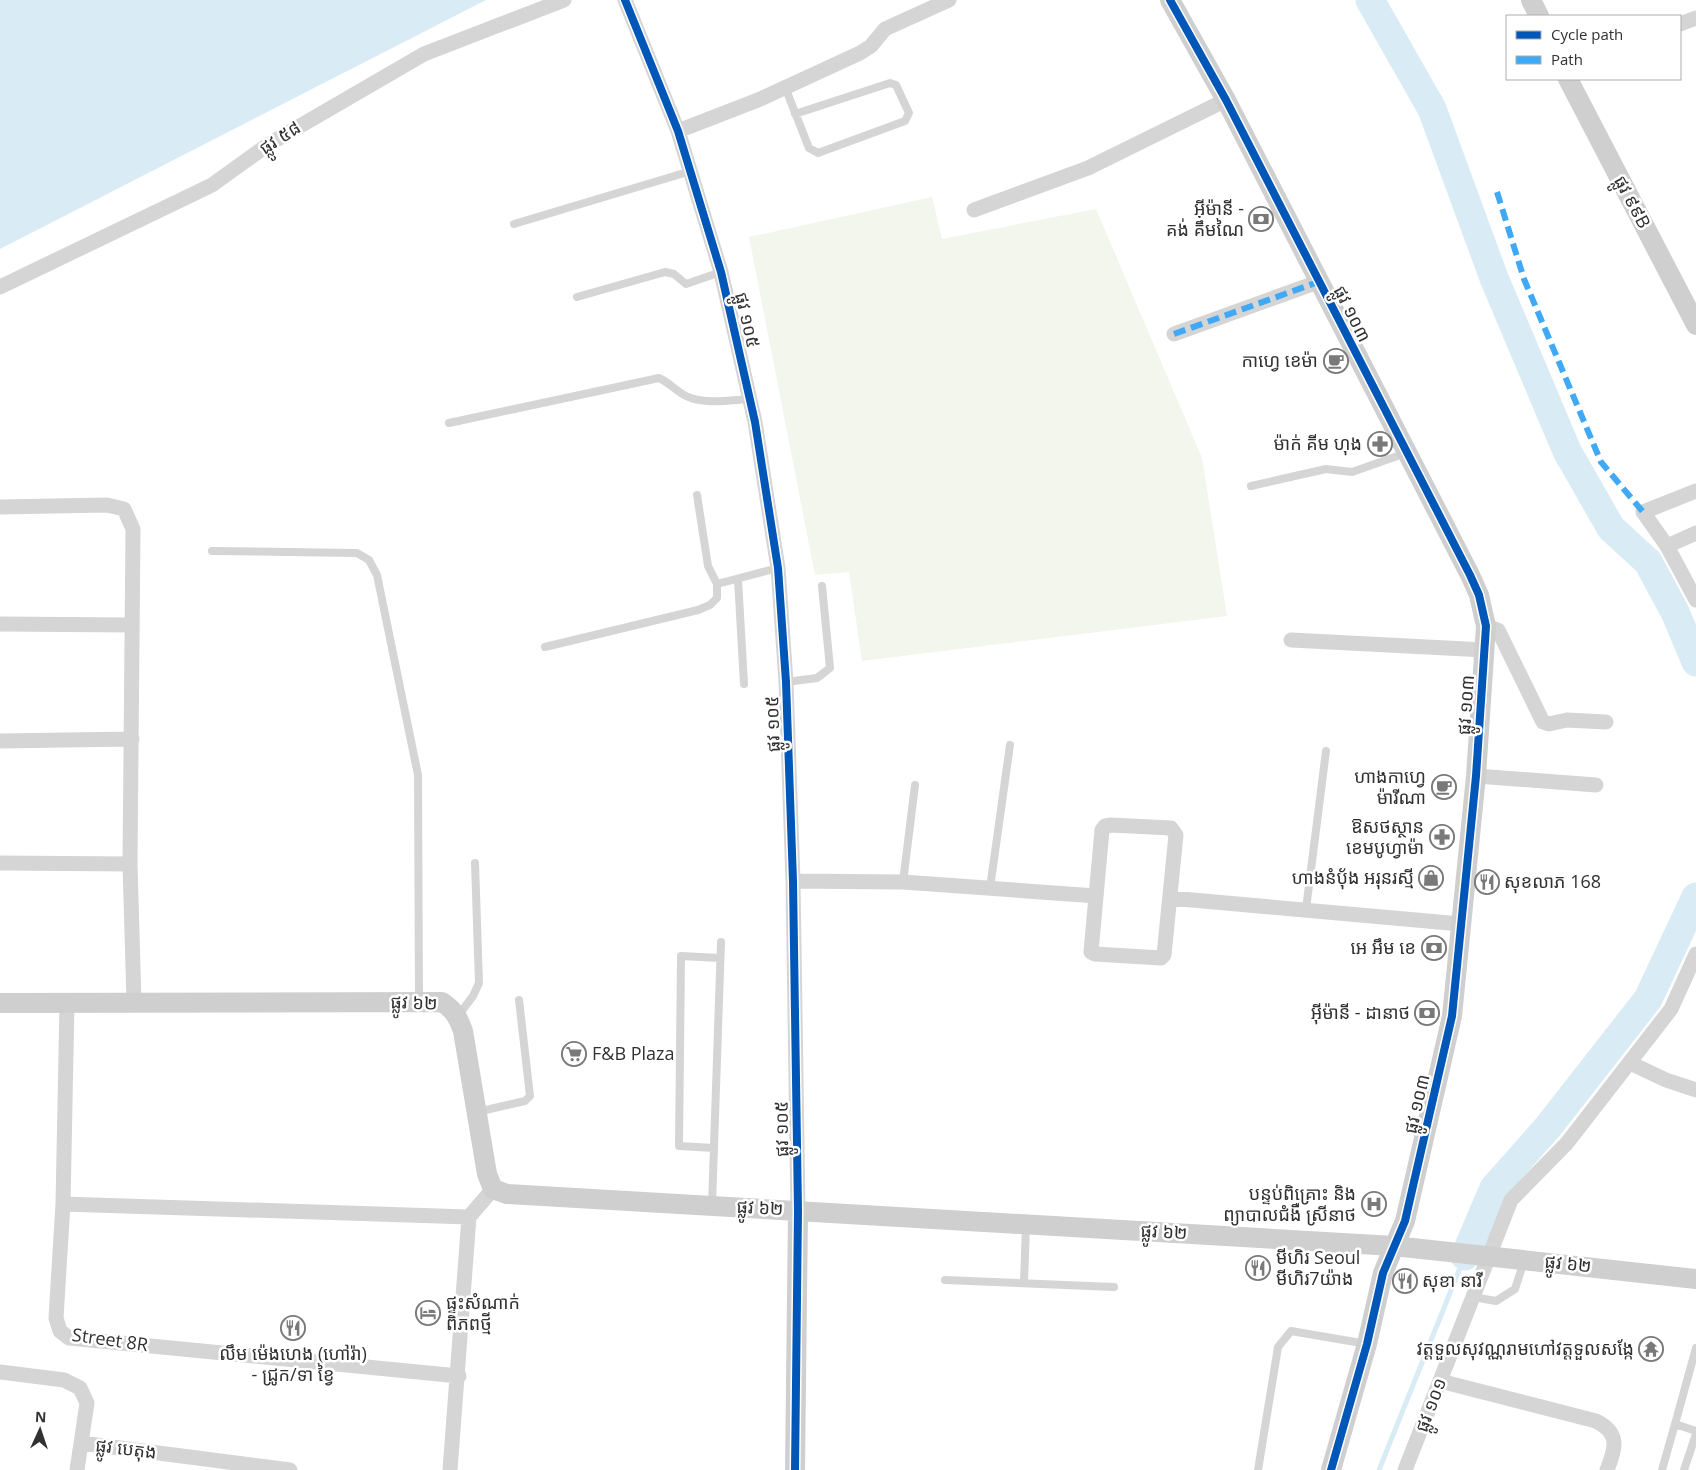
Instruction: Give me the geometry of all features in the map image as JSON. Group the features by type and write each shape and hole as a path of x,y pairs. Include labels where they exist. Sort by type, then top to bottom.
{"street":[{"name":"ផ្លូវ ៥៨","path":"0,287 212,185 283,135 424,54 564,0"},
{"name":"ផ្លូវ ១០៥","path":"624,0 678,131 721,272 750,400 778,568 786,682 793,881 798,1211 795,1470"},
{"path":"678,131 758,100 860,53 870,46 885,29 949,0"},
{"name":"ផ្លូវ ១០៣","path":"1170,0 1226,100 1473,581 1479,594 1486,626 1476,776 1452,1016 1405,1221 1383,1273 1367,1344 1331,1470"},
{"path":"1531,0 1538,15"},
{"path":"1681,24 1696,18"},
{"name":"ផ្លូវ ៩៩B","path":"1569,80 1696,325"},
{"path":"974,210 1088,168 1226,100"},
{"path":"1174,334 1318,282"},
{"path":"1696,491 1643,512 1667,546 1696,600"},
{"path":"0,507 107,505 124,509 133,529 130,864 134,1002"},
{"path":"1667,546 1696,533"},
{"path":"0,624 132,625"},
{"path":"1486,626 1498,630 1543,722 1549,724 1567,720 1606,722"},
{"path":"1291,640 1484,650"},
{"path":"0,741 132,739"},
{"path":"1476,776 1596,784"},
{"path":"1105,826 1171,828 1175,830 1170,898 1164,955 1156,960 1091,952 1102,830 1105,826"},
{"path":"0,864 130,864"},
{"path":"793,881 903,882 1096,896"},
{"path":"1170,898 1461,924"},
{"name":"ផ្លូវ ១០១","path":"1405,1470 1473,1297 1482,1255 1511,1200 1567,1143 1671,1009 1696,954"},
{"name":"ផ្លូវ ៦២","path":"0,1003 442,1002 458,1016 463,1031 487,1174 492,1189 507,1194 1394,1246 1696,1279"},
{"name":"Street 8R","path":"67,1003 63,1204 56,1318 60,1331 69,1338 459,1376"},
{"path":"1630,1063 1666,1080 1696,1090"},
{"path":"450,1470 459,1376 469,1217 492,1189"},
{"path":"63,1204 469,1217"},
{"path":"0,1372 64,1380 80,1388 87,1403 77,1470"},
{"path":"1440,1381 1596,1421 1609,1428 1613,1437 1613,1454 1607,1470"},
{"name":"ផ្លូវ បេតុង","path":"81,1443 290,1470"}],"lane":[{"path":"785,87 795,114 809,148 818,153 905,122 909,113 896,85 890,83 795,114"},
{"path":"514,224 691,171"},
{"path":"576,297 665,272 674,274 686,284 721,272"},
{"path":"449,423 659,378 669,382 685,396 700,400 750,400"},
{"path":"1251,486 1326,469 1352,472 1407,453"},
{"path":"545,647 698,610 710,605 717,598 717,584 708,566 696,494"},
{"path":"212,552 356,553 369,560 377,575 418,775 419,1002"},
{"path":"717,584 778,568"},
{"path":"738,579 744,684"},
{"path":"786,682 818,678 830,668 822,586"},
{"path":"990,888 1010,745"},
{"path":"1306,909 1326,751"},
{"path":"903,882 915,785"},
{"path":"458,1016 473,996 478,983 475,863"},
{"path":"712,1206 721,942"},
{"path":"714,1148 679,1146 681,956 720,958"},
{"path":"477,1112 525,1101 530,1096 519,1000"},
{"path":"1024,1282 1026,1224"},
{"path":"1473,1297 1496,1301 1515,1289 1524,1259"},
{"path":"945,1280 1114,1287"},
{"path":"1258,1470 1278,1347 1291,1331 1367,1344"},
{"path":"1662,1470 1696,1348"},
{"path":"1675,1424 1696,1432 1684,1470"}],"shaded area":[{"path":"0,0 486,0 0,249"},
{"path":"932,197 942,239 1096,209 1202,458 1227,616 862,661 849,572 815,575 749,237"}],"waterway":[{"path":"1370,0 1432,109 1494,278 1567,451 1611,528 1648,562 1675,612 1696,662"},
{"path":"1465,1256 1494,1188 1548,1127 1648,999 1696,897"},
{"path":"1379,1470 1464,1258"}],"marked path":[{"path":"1497,192 1524,279 1601,462 1643,512"},
{"path":"1174,334 1318,282"}],"cycle path":[{"path":"625,0 678,131 721,272 755,422 778,568 786,682 793,881 798,1211 795,1470"},
{"path":"1170,0 1226,100 1470,575 1479,595 1486,626 1476,776 1452,1016 1405,1221 1383,1273 1367,1344 1331,1470"}],"place":[{"name":"អ៊ីម៉ានី - គង់ គឹមណៃ","path":"1261,219"},
{"name":"កាហ្វេ ខេម៉ា","path":"1336,361"},
{"name":"ម៉ាក់ គីម ហុង","path":"1380,444"},
{"name":"ហាងកាហ្វេ ម៉ារីណា","path":"1444,787"},
{"name":"ឱសថស្ថាន ខេមបូហ្វាម៉ា","path":"1442,837"},
{"name":"ហាងនំប៉័ង អរុនរស្មី","path":"1431,878"},
{"name":"សុខលាភ 168","path":"1487,882"},
{"name":"អេ អឹម ខេ","path":"1434,948"},
{"name":"អ៊ីម៉ានី - ដានាថ","path":"1427,1013"},
{"name":"F&B Plaza","path":"574,1054"},
{"name":"បន្ទប់ពិគ្រោះ និង ព្យាបាលជំងឺ ស្រីនាថ","path":"1374,1204"},
{"name":"មីហិរ Seoul មីហិរ7យ៉ាង","path":"1258,1268"},
{"name":"សុខា នារី","path":"1405,1281"},
{"name":"ផ្ទះសំណាក់ ពិភពថ្មី","path":"428,1313"},
{"name":"លឹម ម៉េងហេង (ហៅរ៉ា) - ជ្រូក/ទា ខ្វៃ","path":"293,1328"},
{"name":"វត្តទួលសុវណ្ណរាមហៅវត្តទួលសង្កែ","path":"1651,1349"}]}
